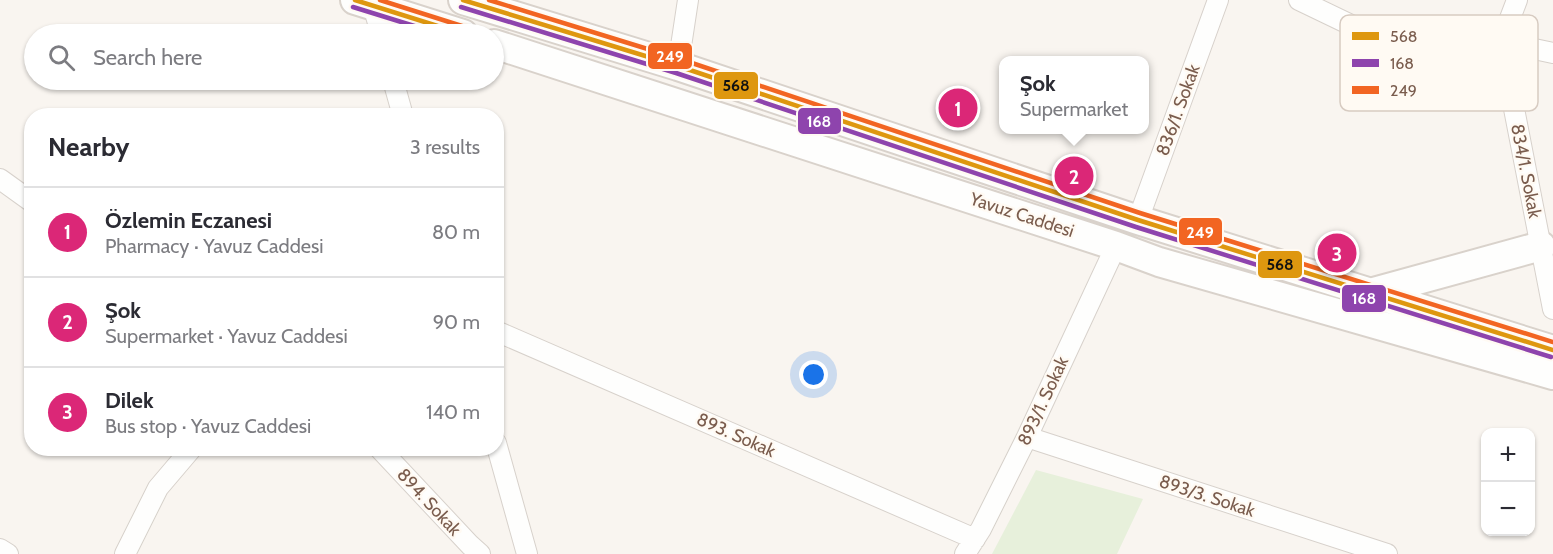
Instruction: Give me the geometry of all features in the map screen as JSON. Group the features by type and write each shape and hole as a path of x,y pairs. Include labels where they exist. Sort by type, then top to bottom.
{"main road":[{"name":"Yavuz Caddesi","path":"463,0 678,66 1138,220 1553,350"},
{"path":"368,2 433,24"},
{"name":"Yavuz Caddesi","path":"504,47 1116,246 1158,262 1553,375"},
{"path":"1370,293 1541,246"}],"street":[{"path":"678,66 688,0"},
{"name":"836/1. Sokak","path":"1138,220 1218,0"},
{"path":"1299,0 1340,20"},
{"path":"1511,15 1517,0"},
{"path":"368,2 377,24"},
{"path":"1538,50 1553,53"},
{"path":"396,90 401,108"},
{"name":"834/1. Sokak","path":"1515,111 1553,309"},
{"path":"0,179 24,196"},
{"name":"893/1. Sokak","path":"970,547 1027,437 1116,246"},
{"name":"893. Sokak","path":"504,335 970,547"},
{"name":"893/3. Sokak","path":"1027,437 1387,554"},
{"path":"125,554 158,488 185,456"},
{"name":"894. Sokak","path":"387,456 480,554"},
{"path":"500,456 527,554"},
{"path":"0,549 8,554"}],"green space":[{"path":"1036,470 1143,499 1117,554 992,554"}],"transit line":[{"name":"568","path":"355,0 431,24"},
{"name":"249","path":"380,0 456,24"},
{"name":"568","path":"463,0 678,66 1138,220 1553,350"},
{"name":"249","path":"489,0 680,59 1140,213 1553,342"},
{"name":"168","path":"353,7 408,24"},
{"name":"168","path":"461,7 676,73 1136,227 1551,357"}],"place":[{"name":"Özlemin Eczanesi","path":"958,108"},
{"name":"Şok","path":"1074,176"},
{"name":"Dilek","path":"1337,253"}]}
